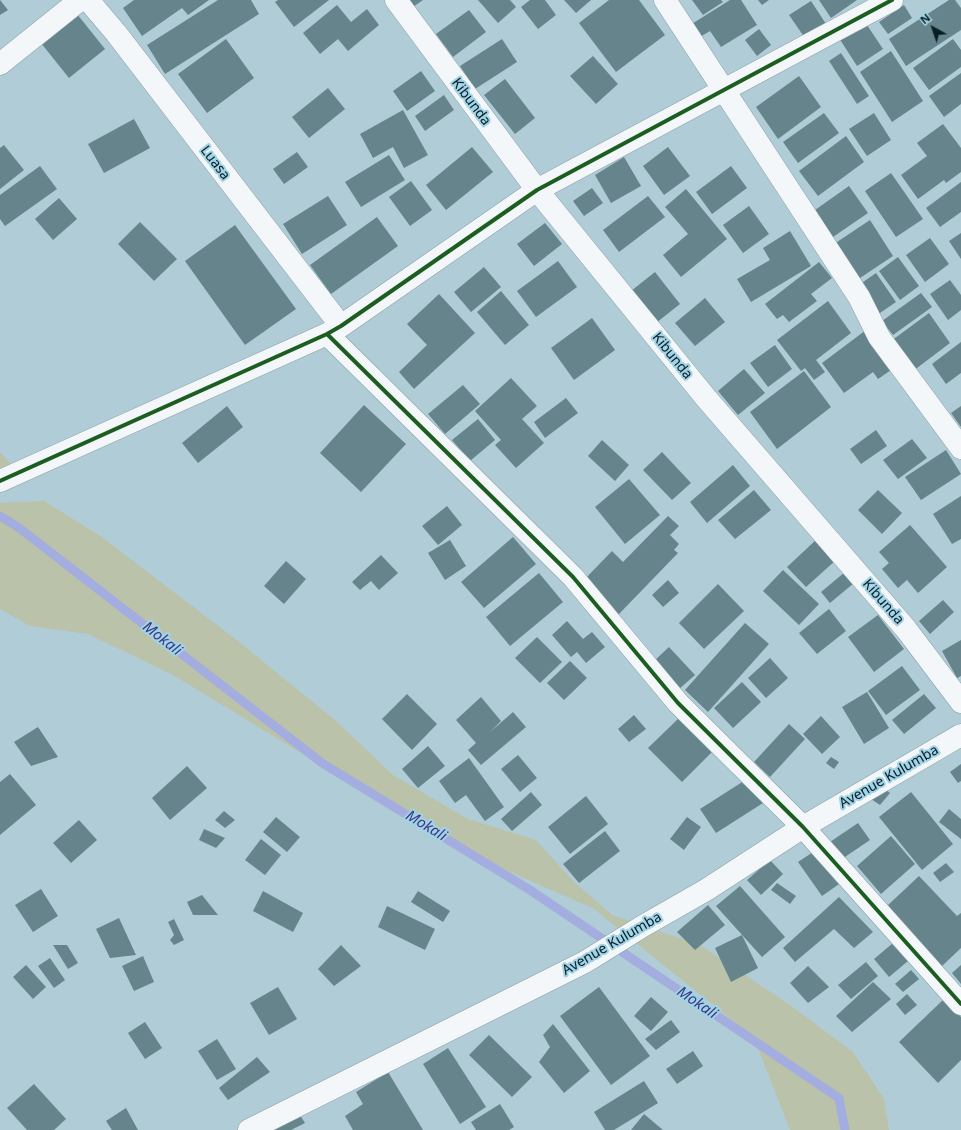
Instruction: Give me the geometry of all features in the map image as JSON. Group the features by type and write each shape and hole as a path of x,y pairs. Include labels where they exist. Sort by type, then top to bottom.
{"street":[{"path":"0,64 80,0"},
{"name":"Luasa","path":"88,0 116,33 334,330 573,577 678,703 803,827 961,1004"},
{"name":"Kibunda","path":"396,0 537,190 706,398 906,629 961,702"},
{"path":"665,0 859,297 879,337 961,448"},
{"path":"0,482 334,330 537,190 725,91 892,0"},
{"name":"Avenue Kulumba","path":"250,1130 585,962 643,926 706,890 803,827 961,735"}],"green space":[{"path":"0,452 17,471 0,471"},
{"path":"44,501 99,535 234,638 335,720 393,775 468,819 536,840 573,881 612,915 700,945 790,1005 853,1052 884,1099 889,1130 790,1130 754,1038 594,909 597,910 510,872 360,789 173,675 88,634 30,626 0,609 0,503"}],"building":[{"path":"0,0 8,10 0,15"},
{"path":"134,0 209,0 188,15 182,8 142,36 123,8"},
{"path":"218,0 251,0 259,14 165,74 147,45"},
{"path":"278,0 329,0 294,27 275,2"},
{"path":"404,0 423,0 410,9"},
{"path":"478,0 510,0 516,7 498,23"},
{"path":"530,0 545,0 556,15 538,29 521,7"},
{"path":"564,0 591,0 576,13"},
{"path":"609,0 639,0 665,35 616,72 579,23"},
{"path":"692,0 721,0 723,2 703,15"},
{"path":"730,0 741,0 757,25 721,47 710,31 695,40 687,27"},
{"path":"758,0 769,0 762,5"},
{"path":"819,0 857,0 831,18"},
{"path":"949,0 955,0 961,8 961,30 906,66 889,39"},
{"path":"811,1 828,27 807,41 789,15"},
{"path":"337,5 351,22 367,9 379,25 348,51 338,39 320,54 303,33"},
{"path":"904,5 912,18 888,34 879,22"},
{"path":"469,10 486,32 453,57 436,34"},
{"path":"77,14 105,49 69,78 41,43"},
{"path":"865,22 883,49 857,66 839,38"},
{"path":"759,29 771,45 757,56 745,40"},
{"path":"226,39 254,78 207,113 178,74"},
{"path":"502,39 517,62 475,89 460,66"},
{"path":"953,39 961,50 961,67 929,90 913,68"},
{"path":"891,51 923,101 892,122 860,72"},
{"path":"841,53 869,96 857,104 829,61"},
{"path":"593,56 618,84 596,104 570,76"},
{"path":"421,71 435,91 407,111 393,91"},
{"path":"961,73 961,104 944,117 929,96"},
{"path":"799,76 821,107 778,139 756,107"},
{"path":"505,79 535,118 515,134 484,95"},
{"path":"328,88 345,109 309,138 292,117"},
{"path":"444,95 454,110 425,131 415,116"},
{"path":"403,110 428,155 404,168 393,147 373,158 360,134"},
{"path":"824,113 839,133 798,163 783,142"},
{"path":"874,113 891,140 867,156 849,129"},
{"path":"134,119 150,148 104,173 88,144"},
{"path":"943,124 961,148 961,172 946,183 944,180 918,199 901,175 927,156 917,143"},
{"path":"846,136 864,162 818,196 799,171"},
{"path":"4,145 24,170 0,189 0,148"},
{"path":"472,147 493,172 446,210 426,185"},
{"path":"668,147 690,176 664,195 643,166"},
{"path":"297,152 308,167 284,184 273,169"},
{"path":"389,155 405,180 361,207 345,182"},
{"path":"624,157 641,186 611,203 595,175"},
{"path":"40,166 57,189 5,226 0,219 0,195"},
{"path":"731,166 747,188 712,214 696,192"},
{"path":"891,173 923,219 896,237 865,191"},
{"path":"411,181 432,210 410,226 389,197"},
{"path":"961,182 961,212 940,227 926,208"},
{"path":"849,186 868,213 833,237 815,210"},
{"path":"592,188 603,203 584,216 573,201"},
{"path":"686,189 727,239 681,277 663,255 688,234 665,207"},
{"path":"328,196 347,225 302,254 283,224"},
{"path":"648,196 665,217 619,252 603,230"},
{"path":"59,198 77,219 53,240 35,219"},
{"path":"749,206 769,234 743,253 723,225"},
{"path":"377,217 398,246 331,294 310,265"},
{"path":"870,220 893,256 857,280 834,244"},
{"path":"140,222 177,259 154,281 118,244"},
{"path":"545,223 562,244 534,266 517,244"},
{"path":"235,225 296,309 245,345 185,261"},
{"path":"790,231 811,266 751,302 737,279 770,260 763,248"},
{"path":"961,233 961,259 949,241"},
{"path":"930,238 949,264 925,282 906,255"},
{"path":"898,257 919,286 900,300 879,271"},
{"path":"558,261 577,287 536,317 517,291"},
{"path":"819,262 832,278 811,294 817,301 789,322 783,315 777,319 765,304"},
{"path":"484,267 501,287 471,312 454,292"},
{"path":"655,272 680,304 656,323 631,291"},
{"path":"876,273 896,302 877,315 856,287"},
{"path":"950,280 961,295 961,310 948,320 930,294"},
{"path":"501,291 529,325 505,345 477,312"},
{"path":"921,293 932,307 893,335 882,321"},
{"path":"439,294 475,333 414,389 399,372 427,345 407,324"},
{"path":"705,298 725,322 695,346 675,323"},
{"path":"828,301 851,333 816,360 825,372 814,380 805,368 801,371 777,340"},
{"path":"929,313 950,343 913,371 891,341"},
{"path":"592,318 615,350 574,380 551,348"},
{"path":"866,330 894,368 878,379 873,372 844,393 822,363"},
{"path":"961,342 961,373 946,384 932,364"},
{"path":"775,345 792,369 768,387 750,363"},
{"path":"744,369 765,393 738,415 718,391"},
{"path":"804,371 831,407 777,449 750,412"},
{"path":"511,378 537,406 522,419 544,443 516,468 495,445 501,440 475,411"},
{"path":"463,385 480,404 445,434 428,414"},
{"path":"566,398 578,413 545,438 534,422"},
{"path":"364,405 406,444 361,492 320,453"},
{"path":"227,406 243,427 198,463 182,443"},
{"path":"961,406 961,427 951,413"},
{"path":"478,419 495,440 470,461 452,440"},
{"path":"876,430 887,446 861,464 850,449"},
{"path":"912,439 927,458 898,479 883,460"},
{"path":"602,440 629,465 615,481 588,456"},
{"path":"946,450 961,474 921,500 905,477"},
{"path":"662,452 691,483 672,500 643,470"},
{"path":"733,465 750,486 707,523 690,502"},
{"path":"629,479 660,515 625,544 595,507"},
{"path":"754,490 771,510 735,539 718,520"},
{"path":"878,490 902,513 882,534 858,510"},
{"path":"961,496 961,539 952,544 933,514"},
{"path":"447,506 462,525 438,545 422,526"},
{"path":"668,516 679,526 670,535 679,544 674,550 678,553 618,615 583,581 612,551 623,562"},
{"path":"910,525 947,567 918,593 907,580 898,588 882,569 889,563 879,552"},
{"path":"513,537 536,564 484,608 461,582"},
{"path":"817,539 836,560 806,587 787,567"},
{"path":"450,540 466,566 445,580 428,553"},
{"path":"381,555 398,573 379,590 371,581 360,590 352,582"},
{"path":"286,561 306,579 284,604 264,586"},
{"path":"783,570 819,604 799,625 763,591"},
{"path":"845,572 854,583 830,603 821,592"},
{"path":"539,573 563,602 510,646 486,617"},
{"path":"668,580 679,593 663,607 652,595"},
{"path":"718,584 744,611 704,649 679,623"},
{"path":"943,600 954,612 930,634 919,621"},
{"path":"829,609 846,631 817,654 799,633"},
{"path":"878,615 904,649 874,672 848,637"},
{"path":"567,621 583,639 592,632 605,647 586,663 577,652 571,657 552,635"},
{"path":"745,623 769,644 708,712 685,690"},
{"path":"537,637 562,662 540,683 515,658"},
{"path":"961,640 961,676 957,678 942,651"},
{"path":"669,647 695,675 678,690 653,662"},
{"path":"770,658 788,678 766,698 748,678"},
{"path":"570,661 587,678 564,700 547,683"},
{"path":"902,666 920,690 886,715 868,691"},
{"path":"742,682 761,702 733,728 714,708"},
{"path":"867,692 889,728 864,744 842,707"},
{"path":"407,694 437,724 412,750 382,719"},
{"path":"924,694 936,708 904,734 892,720"},
{"path":"481,697 501,721 489,733 513,712 526,727 481,765 468,750 476,743 456,720"},
{"path":"634,715 646,729 629,742 618,729"},
{"path":"681,716 714,750 682,782 648,748"},
{"path":"821,716 840,737 822,754 803,734"},
{"path":"789,724 805,739 770,777 754,762"},
{"path":"38,727 58,757 31,766 14,742"},
{"path":"428,746 445,766 418,788 402,769"},
{"path":"518,755 537,778 520,792 501,769"},
{"path":"831,757 839,762 834,769 826,763"},
{"path":"469,758 504,807 485,821 466,795 455,803 439,781"},
{"path":"961,764 961,781 958,783 950,772"},
{"path":"187,766 207,788 170,820 152,798"},
{"path":"10,774 36,805 0,835 0,782"},
{"path":"747,779 763,803 716,833 700,809"},
{"path":"881,786 890,793 880,805 871,799"},
{"path":"531,792 542,805 512,831 501,819"},
{"path":"911,792 953,844 922,870 879,817"},
{"path":"586,796 608,824 570,854 548,827"},
{"path":"949,809 961,819 961,839 939,822"},
{"path":"224,811 235,820 225,828 215,820"},
{"path":"276,817 300,837 287,852 263,832"},
{"path":"687,817 701,827 684,850 670,839"},
{"path":"79,820 97,840 71,863 53,843"},
{"path":"858,823 870,840 839,861 827,844"},
{"path":"204,829 225,838 216,848 199,840"},
{"path":"605,831 620,851 579,883 563,864"},
{"path":"891,836 915,864 881,894 857,866"},
{"path":"261,839 281,855 265,875 245,860"},
{"path":"819,848 842,882 822,896 798,862"},
{"path":"770,860 783,874 761,895 747,880"},
{"path":"946,863 954,872 940,882 933,873"},
{"path":"919,876 957,916 961,913 961,948 942,966 887,906"},
{"path":"777,883 796,896 790,904 771,890"},
{"path":"740,886 785,937 762,957 716,906"},
{"path":"41,889 58,916 33,932 15,905"},
{"path":"263,891 303,913 293,932 253,911"},
{"path":"418,891 450,911 443,922 411,902"},
{"path":"202,895 218,915 193,915 187,902"},
{"path":"839,897 873,932 854,948 834,929 795,962 783,948"},
{"path":"708,905 725,925 695,950 677,932"},
{"path":"387,906 435,929 425,950 378,927"},
{"path":"119,918 136,955 110,958 96,929"},
{"path":"174,919 184,940 174,945 170,940 174,935 168,922"},
{"path":"742,935 758,968 731,982 715,948"},
{"path":"893,943 908,961 889,977 874,959"},
{"path":"53,945 67,945 78,963 68,969"},
{"path":"341,945 361,966 334,986 318,969"},
{"path":"143,956 154,982 134,991 122,966"},
{"path":"50,958 65,980 54,988 38,966"},
{"path":"866,962 878,976 851,999 838,985"},
{"path":"26,965 46,987 33,999 13,977"},
{"path":"961,965 961,984 952,973"},
{"path":"808,966 829,987 808,1003 790,983"},
{"path":"911,970 919,979 903,992 895,984"},
{"path":"873,982 891,999 852,1032 836,1016"},
{"path":"278,987 297,1019 269,1035 250,1003"},
{"path":"599,987 650,1056 611,1085 560,1016"},
{"path":"907,994 917,1005 905,1015 896,1004"},
{"path":"651,997 668,1012 651,1031 634,1016"},
{"path":"944,999 961,1017 961,1060 938,1083 899,1042"},
{"path":"671,1020 680,1032 656,1050 645,1039"},
{"path":"145,1022 162,1048 145,1059 128,1033"},
{"path":"553,1024 590,1071 564,1093 539,1062 550,1047 543,1035"},
{"path":"489,1035 532,1077 512,1097 469,1055"},
{"path":"217,1039 236,1069 217,1080 198,1051"},
{"path":"448,1048 486,1107 460,1124 423,1064"},
{"path":"693,1051 703,1066 677,1084 666,1069"},
{"path":"257,1057 270,1072 228,1100 219,1088"},
{"path":"388,1072 423,1130 353,1130 345,1116 363,1104 356,1092"},
{"path":"644,1081 658,1103 614,1130 605,1130 594,1112"},
{"path":"34,1084 66,1119 54,1130 27,1130 7,1108"},
{"path":"500,1104 514,1127 509,1130 476,1130 471,1122"},
{"path":"126,1108 138,1130 112,1130 106,1121"},
{"path":"298,1112 305,1123 291,1130 267,1130"},
{"path":"644,1114 663,1130 631,1130"}],"waterway":[{"name":"Mokali","path":"0,516 18,527 322,763 530,890 839,1098 845,1130"}],"cycle path":[{"path":"0,481 327,334 341,326 537,190 892,0"},
{"path":"327,334 573,577 678,703 803,827 961,1004"}]}
